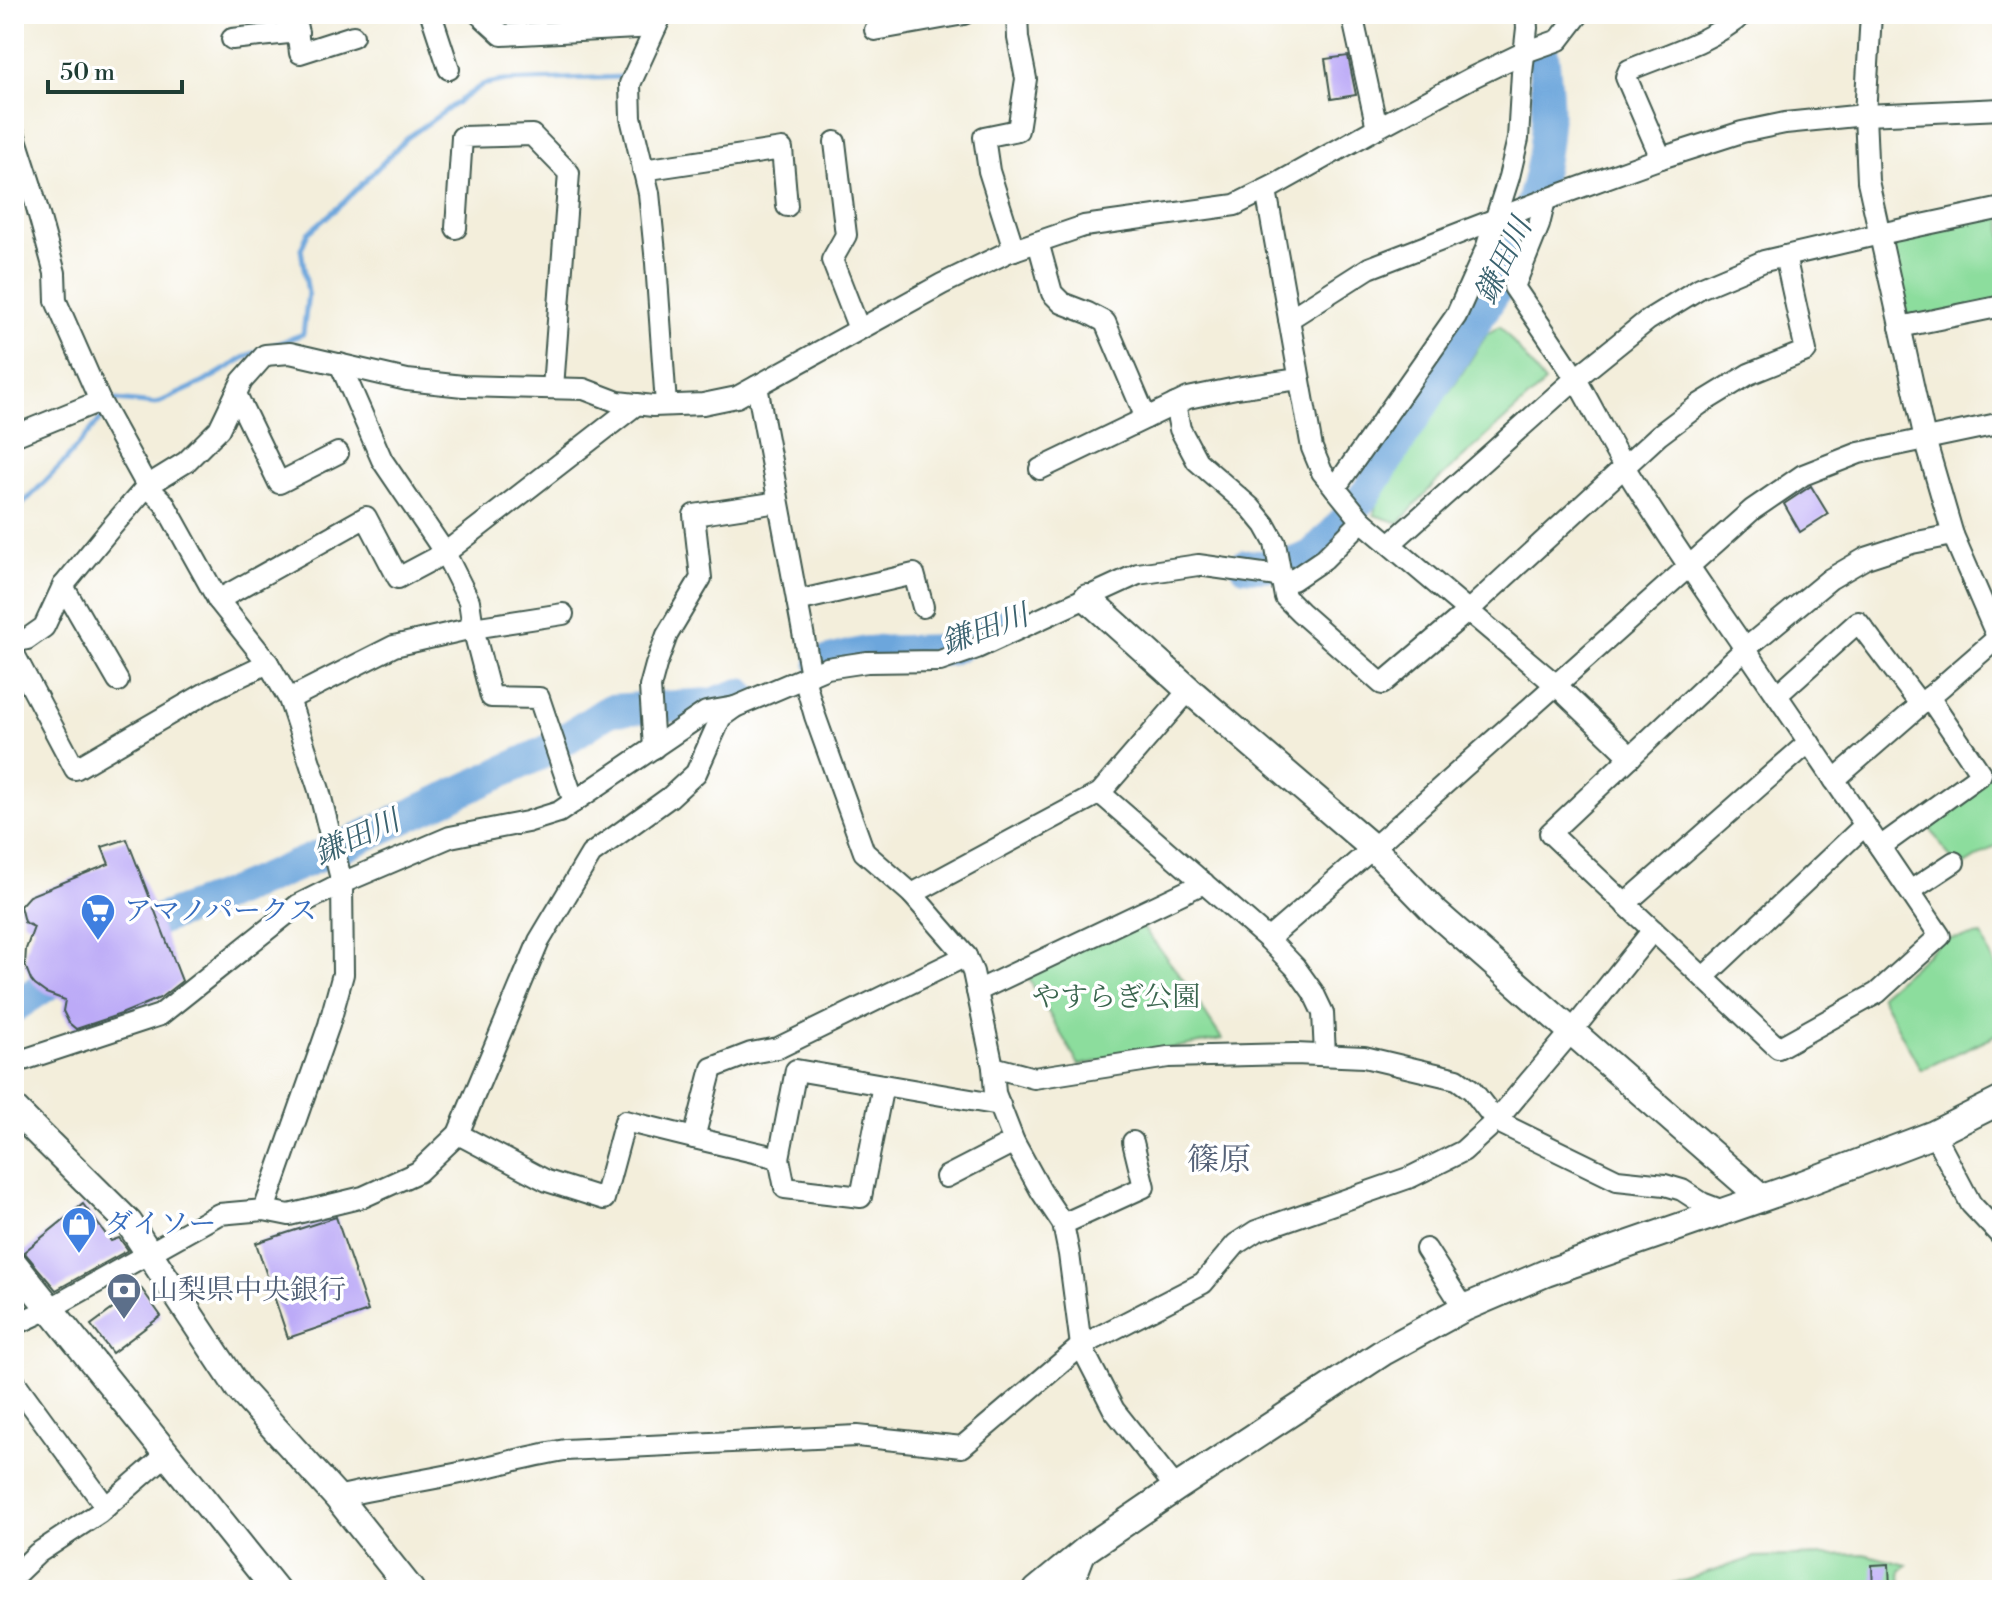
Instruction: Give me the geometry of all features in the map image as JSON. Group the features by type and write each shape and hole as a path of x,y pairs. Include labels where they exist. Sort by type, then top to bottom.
{"street":[{"path":"431,14 449,69"},
{"path":"479,14 502,35 659,20 630,84 631,118 649,193 666,405"},
{"path":"875,30 964,14"},
{"path":"1014,250 989,171 984,137 1018,130 1026,79 1017,14"},
{"path":"1352,14 1377,128"},
{"path":"1335,488 1456,316 1486,249 1518,139 1526,14"},
{"path":"14,642 27,639 44,627 63,586 147,486 186,462 219,429 242,381 265,355 290,353 407,380 463,386 584,389 618,402 637,404 703,404 737,397 942,284 1014,250 1084,226 1235,205 1525,52 1559,40 1579,14"},
{"path":"1661,158 1626,77 1629,70 1701,41 1743,14"},
{"path":"1834,780 1924,700 2000,640 1953,535 1925,439 1868,181 1865,115 1871,14"},
{"path":"232,39 296,23 300,53 353,36"},
{"path":"1289,319 1369,268 1545,200 1742,132 1865,115 2002,109"},
{"path":"14,133 55,273 56,301 100,401 147,486 164,503 218,600 268,663 289,699 319,790 342,883 343,974 329,1025 264,1210"},
{"path":"456,228 462,137 532,135 569,173 553,388"},
{"path":"835,142 846,235 832,260 859,329"},
{"path":"643,170 782,149 787,206"},
{"path":"1266,190 1312,448 1322,472 1362,521 1556,685 1631,757"},
{"path":"1545,200 1539,225 1514,287 1575,379 1624,468 1745,649 1940,936 1877,993 1778,1048 1550,833 1745,649 1830,579 1866,558 1912,543 1953,535"},
{"path":"1390,544 1575,379 1648,320 1700,288 1764,261 2002,208"},
{"path":"1038,242 1052,293 1062,303 1105,322 1146,418"},
{"path":"1175,404 1180,429 1197,461 1251,508 1265,525 1275,543 1285,597 1382,684 1469,610 1659,435 1700,404 1749,374 1806,351 1785,256"},
{"path":"1900,327 2002,306"},
{"path":"340,364 382,460 445,553 469,601 491,697 539,698 574,802"},
{"path":"1040,469 1188,398 1299,379"},
{"path":"757,386 815,716 864,852 912,894 966,956 973,972 993,1067 995,1093 1014,1142 1063,1224 1081,1346 1114,1410 1176,1488"},
{"path":"236,394 279,483 338,453"},
{"path":"14,436 100,401"},
{"path":"218,600 366,517 398,578 445,553 637,404"},
{"path":"1268,939 1752,510 1803,475 1859,453 2002,423"},
{"path":"654,748 650,687 656,665 667,635 701,578 694,515 778,502"},
{"path":"14,1063 160,1015 298,905 450,837 527,822 559,812 706,712 735,707 827,668 867,662 940,661 977,648 1138,574 1198,565 1293,580 1324,559 1362,521"},
{"path":"797,601 914,574 923,607"},
{"path":"63,586 118,681"},
{"path":"1087,598 1373,848 1436,913 1761,1197"},
{"path":"289,699 394,646 473,628 563,614"},
{"path":"1777,695 1858,622 1981,774 1880,847"},
{"path":"14,654 75,769 211,690 268,663"},
{"path":"912,894 1100,793 1189,690"},
{"path":"14,1325 51,1308 219,1214 264,1210 289,1215 363,1197 418,1172 458,1134 539,941 591,854 670,797 696,773 721,717 735,707"},
{"path":"1625,904 1809,742"},
{"path":"1100,793 1268,939 1295,967 1323,1013 1325,1055"},
{"path":"1704,977 1865,825"},
{"path":"1910,891 1954,862"},
{"path":"977,991 1204,883"},
{"path":"337,1497 565,1450 857,1436 962,1447 1081,1346 1203,1283 1236,1244 1256,1231 1411,1177 1463,1151 1496,1121 1653,930"},
{"path":"694,1138 712,1068 751,1053 778,1048 966,956"},
{"path":"993,1067 1034,1078 1168,1057 1295,1054 1364,1057 1457,1079 1472,1090 1496,1121 1617,1180 1665,1185 1723,1211"},
{"path":"883,1085 861,1197 785,1188 779,1158 796,1070 1000,1105"},
{"path":"1037,1590 1088,1548 1176,1488 1385,1351 1464,1308 1546,1273 1800,1185 1934,1134 2002,1100"},
{"path":"14,1109 129,1223 239,1389 337,1497 411,1590"},
{"path":"458,1134 547,1181 604,1199 625,1121 779,1158"},
{"path":"1934,1134 1971,1204 2002,1237"},
{"path":"946,1177 1014,1142"},
{"path":"1063,1224 1144,1187 1133,1142"},
{"path":"1426,1249 1464,1308"},
{"path":"14,1264 276,1590"},
{"path":"14,1381 106,1507"},
{"path":"14,1576 38,1553 99,1513 166,1455"},
{"path":"1071,1590 1088,1548"}],"green space":[{"path":"2002,211 2002,304 1903,323 1884,236"},
{"path":"1500,326 1545,383 1434,484 1399,523 1374,515 1378,491 1410,442 1455,384 1487,334"},
{"path":"1981,774 2002,775 2002,842 1958,869 1924,820"},
{"name":"やすらぎ公園","path":"1137,920 1182,978 1222,1039 1079,1065 1026,974"},
{"path":"1982,935 2002,985 2002,1032 1921,1070 1880,995 1943,940"},
{"path":"1864,1554 1907,1565 1900,1571 1901,1590 1657,1590 1755,1557"}],"building":[{"path":"1348,56 1356,95 1331,99 1325,59"},
{"path":"1811,486 1828,514 1800,532 1784,504"},
{"name":"アマノパークス","path":"127,839 182,981 160,998 76,1029 63,1011 65,1000 46,993 31,980 25,965 26,949 34,927 24,922 20,906 29,896 109,864 102,847"},
{"path":"83,1204 111,1241 119,1238 128,1250 56,1290 24,1252"},
{"path":"336,1217 368,1311 288,1338 256,1243"},
{"path":"141,1288 161,1316 112,1353 91,1325"},
{"path":"1889,1564 1890,1590 1873,1590 1872,1565"}],"waterway":[{"name":"鎌田川","path":"1245,565 1288,565 1311,556 1337,530 1367,492 1496,290 1523,230 1542,166 1547,114 1543,54"},
{"path":"271,346 303,334 308,293 301,249 308,233 343,203 407,138 482,85 501,81 625,77"},
{"path":"109,408 116,400 156,404 204,382 258,351"},
{"path":"14,513 103,416"},
{"name":"鎌田川","path":"821,663 866,652 948,650 1015,620"},
{"name":"鎌田川","path":"121,937 133,929 224,896 350,843 547,751 610,710 712,704 741,694"},
{"name":"鎌田川","path":"14,1007 75,966"}],"place":[{"name":"アマノパークス","path":"98,942"},
{"name":"ダイソー","path":"79,1255"},
{"name":"山梨県中央銀行","path":"124,1321"}],"district":[{"name":"篠原","path":"1219,1160"}]}
